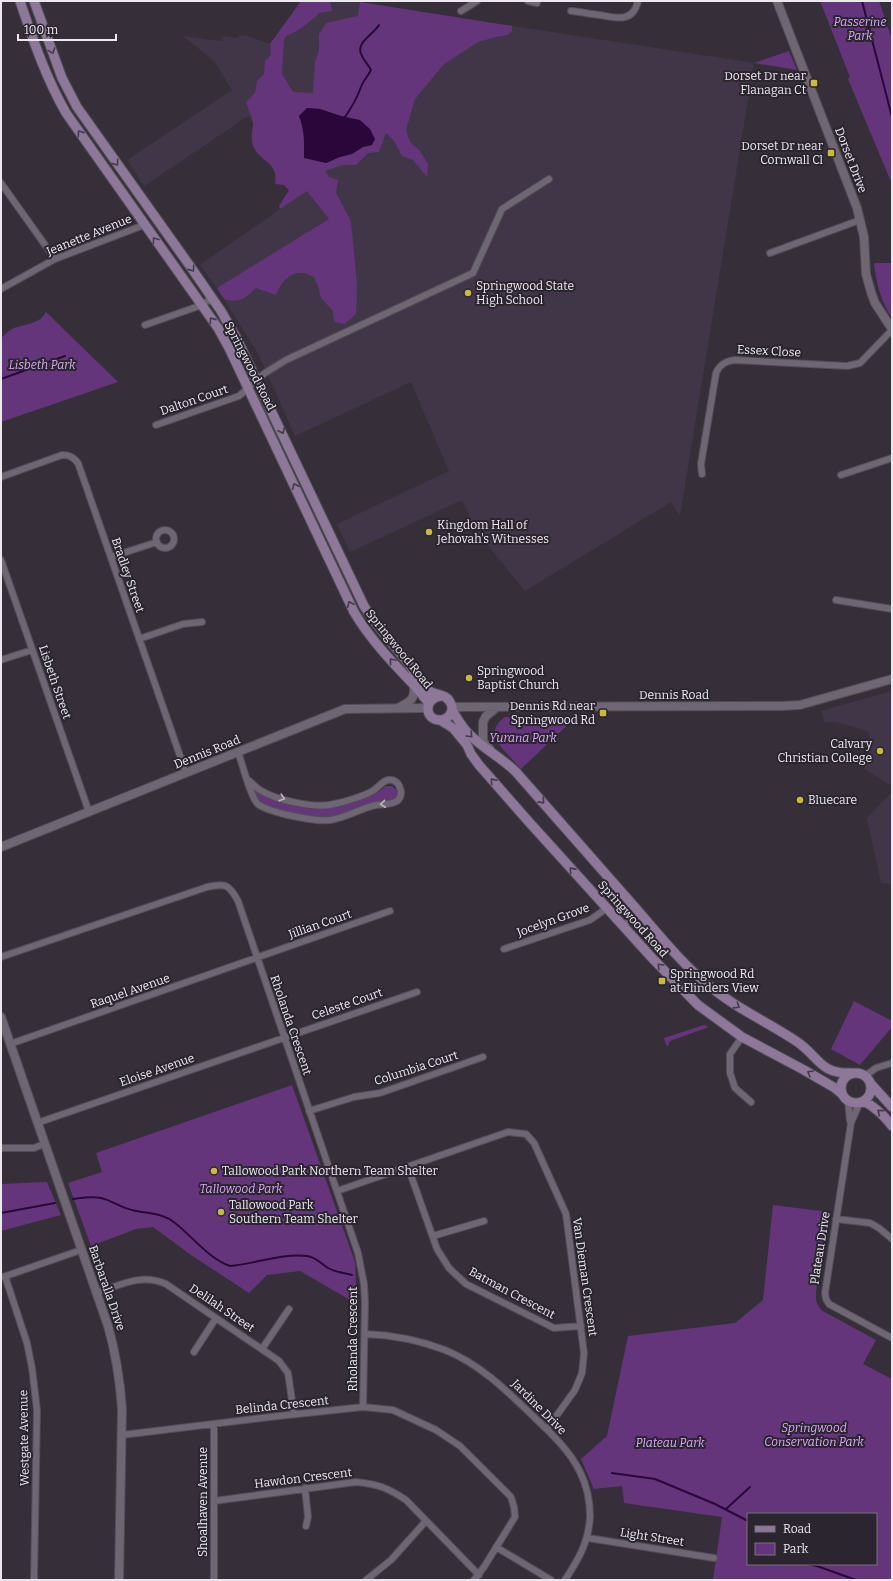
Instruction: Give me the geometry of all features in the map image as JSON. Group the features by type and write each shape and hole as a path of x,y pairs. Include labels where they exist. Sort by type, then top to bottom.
{"main road":[{"name":"Springwood Road","path":"20,1 40,60 66,113 218,328 229,348 354,612 371,637 414,685 428,706"},
{"name":"Springwood Road","path":"34,1 62,78 77,107 212,298 238,339 364,606 381,631 421,682 429,691 441,696"},
{"path":"441,696 450,700 452,708 447,718 440,720 430,715 428,706 433,698 441,696"},
{"name":"Springwood Road","path":"452,708 468,734 494,756 507,763 516,772 638,912 684,962 718,994 749,1014 795,1040 826,1069 839,1073 851,1073"},
{"name":"Springwood Road","path":"440,720 457,732 479,766 653,960 698,1005 742,1037 835,1088 845,1098"},
{"path":"871,1084 870,1094 862,1102 856,1103 845,1098 841,1090 843,1080 851,1073 861,1073 892,1107"},
{"path":"862,1102 876,1109 885,1116 892,1126"}],"street":[{"path":"461,11 477,1"},
{"path":"528,1 537,2"},
{"path":"571,11 620,18 631,14 636,9 638,1"},
{"name":"Dorset Drive","path":"777,1 857,208 864,236 866,274 871,292 875,303 892,330"},
{"name":"Dalton Court","path":"156,425 239,396 286,360 473,273 502,209 550,179"},
{"path":"1,183 55,258"},
{"path":"770,253 860,220"},
{"name":"Jeanette Avenue","path":"1,289 55,258 144,225"},
{"path":"145,325 202,306 212,298"},
{"name":"Essex Close","path":"702,474 701,464 716,373 723,364 735,360 847,366 854,365 860,363 892,330"},
{"name":"Bradley Street","path":"1,477 62,455 69,455 78,463 186,773"},
{"path":"841,475 892,458"},
{"path":"111,557 157,542"},
{"name":"Lisbeth Street","path":"1,560 89,812"},
{"path":"836,600 892,609"},
{"path":"139,639 183,624 202,622"},
{"path":"1,660 32,650"},
{"name":"Dennis Road","path":"452,708 800,705 892,679"},
{"path":"397,708 413,699 415,694 414,685"},
{"name":"Dennis Road","path":"1,847 345,709 428,706"},
{"path":"494,756 484,742 483,732 486,716 496,708"},
{"path":"238,752 251,792 258,804 278,812 320,820 330,820 373,806 396,802 400,798 401,792 400,786 397,782 389,780 384,781 374,790 367,793 334,804 317,805 286,800 274,796 260,790 248,780"},
{"name":"Rholanda Crescent","path":"1,957 207,887 218,885 228,886 233,891 238,901 362,1268 364,1284 365,1334 364,1407"},
{"name":"Jocelyn Grove","path":"504,949 590,920 607,908"},
{"name":"Jillian Court","path":"257,958 390,911"},
{"path":"623,926 638,912"},
{"name":"Raquel Avenue","path":"10,1044 257,958"},
{"name":"Celeste Court","path":"284,1038 417,992"},
{"name":"Barbaralla Drive","path":"1,1017 115,1349 120,1386 122,1435 119,1580"},
{"path":"742,1037 730,1054 730,1073 735,1088 751,1102"},
{"name":"Eloise Avenue","path":"37,1123 284,1038"},
{"name":"Columbia Court","path":"309,1111 354,1097 380,1093 483,1057"},
{"path":"865,1076 876,1068 892,1063"},
{"name":"Plateau Drive","path":"845,1098 851,1123"},
{"name":"Plateau Drive","path":"862,1102 851,1123 825,1293 828,1304 892,1338"},
{"name":"Van Dieman Crescent","path":"337,1192 508,1132 526,1134 534,1143 566,1214 584,1353 582,1373 575,1390 547,1429"},
{"path":"1,1148 34,1148 44,1144"},
{"name":"Batman Crescent","path":"408,1167 437,1249 449,1268 466,1284 554,1328 581,1326"},
{"path":"836,1219 870,1223 879,1228 892,1239"},
{"path":"433,1236 484,1221"},
{"path":"3,1277 82,1250"},
{"name":"Westgate Avenue","path":"3,1277 27,1343 32,1368 37,1410 34,1580"},
{"name":"Delilah Street","path":"96,1293 143,1278 158,1280 166,1284 279,1361 288,1373 294,1414"},
{"path":"262,1350 289,1309"},
{"path":"194,1352 216,1318"},
{"name":"Jardine Drive","path":"365,1334 400,1337 445,1350 464,1359 500,1384 547,1429 573,1460 585,1484 590,1516 588,1538 580,1556 565,1580"},
{"name":"Belinda Crescent","path":"122,1435 364,1407 393,1410 436,1430 460,1446 511,1497 515,1517 474,1580"},
{"name":"Shoalhaven Avenue","path":"214,1424 214,1580"},
{"name":"Hawdon Crescent","path":"214,1501 356,1482 376,1484 394,1492 406,1500 478,1575"},
{"path":"305,1488 308,1516 306,1526"},
{"path":"366,1580 391,1560 426,1521"},
{"name":"Light Street","path":"588,1538 714,1558"},
{"path":"496,1547 551,1580"}],"shaded area":[{"name":"Springwood State High School","path":"301,1 351,1 754,63 680,516 671,502 525,591 475,529 462,500 350,552 337,524 449,471 411,382 295,436 259,355 217,288 200,265 307,190 248,116 144,186 127,160 232,90 214,61 183,36 221,41 222,36 238,38 239,35 245,35 270,44"},
{"path":"307,108 320,109 360,120 370,129 375,139 372,145 363,147 352,154 326,163 304,158 303,132 299,116"},
{"name":"Calvary Christian College","path":"892,691 892,786 864,769 870,732 836,722 825,722 821,711"},
{"name":"Calvary Christian College","path":"892,792 892,884 881,883 867,818"}],"green space":[{"path":"301,1 330,1 332,11 319,13 304,26 286,36 284,40 282,74 293,92 313,93 315,61 319,51 319,34 326,23 358,16 360,2 512,26 512,31 508,35 478,42 444,64 415,99 406,130 410,142 420,151 428,164 427,177 413,160 402,156 394,141 386,133 379,152 368,153 356,165 342,165 325,171 329,177 338,180 336,193 351,221 357,285 356,314 345,324 334,322 333,311 321,298 314,277 306,274 293,274 283,283 276,295 256,288 249,295 234,301 224,299 217,288 329,219 307,191 280,209 279,206 289,190 284,185 275,184 274,170 271,165 258,154 252,142 253,123 246,102 255,93 257,81 264,74 265,61 271,55 270,44","holes":["307,108 320,109 348,117 372,145 363,147 352,154 326,163 304,149 302,125 299,116"]},
{"name":"Passerine Park","path":"820,1 879,1 892,40 892,184 848,79 850,77"},
{"path":"789,51 797,70 754,63"},
{"path":"874,263 892,263 892,318 880,292"},
{"name":"Lisbeth Park","path":"46,312 118,382 1,422 1,338 14,328 40,319"},
{"name":"Yurana Park","path":"505,717 576,717 521,769 504,750 496,737 495,730 498,723"},
{"path":"386,786 392,786 398,791 397,798 376,802 340,815 328,817 308,816 275,809 259,801 254,792 255,791 287,803 326,808 374,792 377,793"},
{"path":"854,1001 892,1021 892,1027 860,1065 831,1049"},
{"path":"704,1025 709,1027 670,1041 667,1047 664,1038"},
{"name":"Tallowood Park","path":"292,1085 355,1262 357,1304 300,1271 267,1275 249,1293 191,1255 153,1227 136,1229 91,1246 68,1183 102,1172 96,1153"},
{"path":"47,1182 61,1215 1,1231 1,1184"},
{"path":"773,1205 829,1212 816,1292 816,1301 821,1310 876,1340 863,1364 892,1379 892,1580 713,1580 722,1517 624,1503 622,1486 594,1489 581,1459 607,1436 628,1336 735,1323 763,1300"}],"waterway":[{"path":"862,1 892,117"},
{"path":"345,117 371,70 362,56 360,51 361,47 379,25"},
{"path":"1,379 65,356"},
{"path":"73,1199 90,1197 101,1198 128,1209 170,1219 215,1258 230,1266 278,1257 298,1255 316,1259 331,1269 352,1275"},
{"path":"1,1213 55,1203"},
{"path":"612,1473 655,1479 715,1504 747,1520"},
{"path":"726,1509 750,1487"},
{"path":"812,1565 856,1580"}],"place":[{"name":"Dorset Dr near Flanagan Ct","path":"814,83"},
{"name":"Dorset Dr near Cornwall Cl","path":"831,153"},
{"name":"Springwood State High School","path":"468,293"},
{"name":"Kingdom Hall of Jehovah's Witnesses","path":"429,532"},
{"name":"Springwood Baptist Church","path":"469,678"},
{"name":"Dennis Rd near Springwood Rd","path":"603,713"},
{"name":"Calvary Christian College","path":"880,751"},
{"name":"Bluecare","path":"800,800"},
{"name":"Springwood Rd at Flinders View","path":"662,981"},
{"name":"Tallowood Park Northern Team Shelter","path":"214,1171"},
{"name":"Tallowood Park Southern Team Shelter","path":"221,1212"}],"park label":[{"name":"Springwood Conservation Park","path":"814,1435"},
{"name":"Plateau Park","path":"670,1443"}]}
